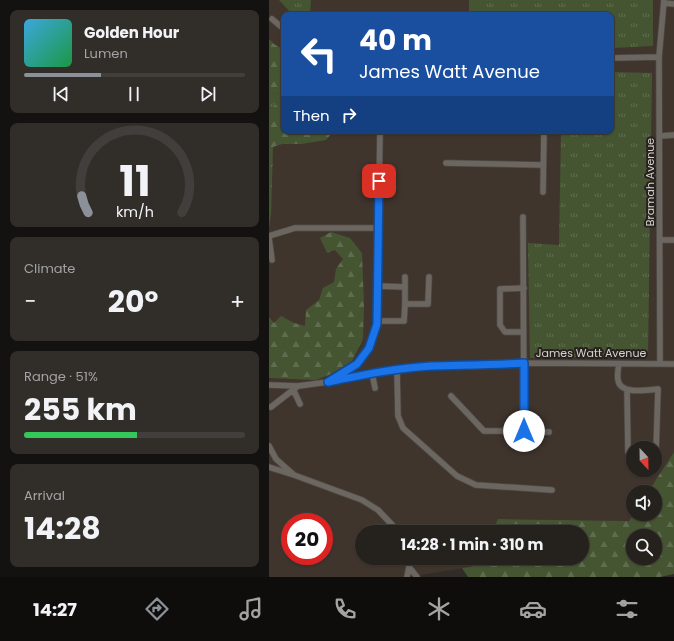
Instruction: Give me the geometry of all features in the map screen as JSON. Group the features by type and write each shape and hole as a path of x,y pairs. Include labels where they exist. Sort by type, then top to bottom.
{"lane":[{"path":"664,2 674,4"},
{"name":"Bramah Avenue","path":"660,364 659,57 664,2"},
{"path":"272,19 281,26"},
{"path":"614,58 659,57"},
{"path":"328,382 357,364 369,348 377,321 380,134"},
{"path":"543,192 544,134"},
{"path":"660,136 674,135"},
{"path":"446,163 543,165"},
{"path":"523,217 524,431"},
{"path":"272,260 269,237 295,228 379,228"},
{"path":"660,240 674,240"},
{"path":"377,321 404,321 405,277"},
{"path":"405,304 428,304 429,277"},
{"path":"378,286 405,287"},
{"path":"523,332 505,332 500,325 500,289 524,288"},
{"name":"James Watt Avenue","path":"269,385 295,387 372,373 431,366 524,363 674,364"},
{"path":"619,364 618,381 621,386 627,390 658,389 656,441"},
{"path":"397,370 398,416 403,428 457,476 476,485 552,490"},
{"path":"372,373 375,388"},
{"path":"270,409 295,387 300,404"},
{"path":"627,390 628,441"},
{"path":"451,396 484,432 549,432"},
{"path":"269,400 270,409"},
{"path":"269,446 276,459 294,474"},
{"path":"269,467 294,474 362,500 378,510 392,525"},
{"path":"407,577 409,567"},
{"path":"409,567 417,577"}],"shaded area":[{"path":"269,0 674,0 674,452 662,470 662,441 626,441 626,477 658,477 653,485 626,485 626,521 498,519 495,525 355,525 355,565 477,566 408,577 269,577"}],"green space":[{"path":"279,0 311,0 310,12 290,12"},
{"path":"469,0 653,0 653,46 614,48 614,12 469,12"},
{"path":"269,39 281,48 281,93 269,92"},
{"path":"614,72 652,73 648,355 530,358 528,243 559,245 561,134 614,134"},
{"path":"269,92 281,93 281,102 269,109"},
{"path":"281,102 281,134 331,134 326,140 301,144 282,144 273,147 271,214 269,228 269,109"},
{"path":"331,232 350,238 362,253 364,304 363,339 352,361 331,374 316,380 269,378 269,317 274,323 281,316 294,323 305,326 306,310 319,300 323,288 334,282 336,269 343,259 335,250 327,253 320,238"},
{"path":"674,452 674,574 660,577 468,577 462,568 478,565 589,565 589,525 495,525 498,519 662,521 662,485 653,485 658,477 662,477 662,470"}],"route":[{"path":"379,181 377,324 369,348 357,364 328,382 372,373 419,367 524,363 524,431"}]}
